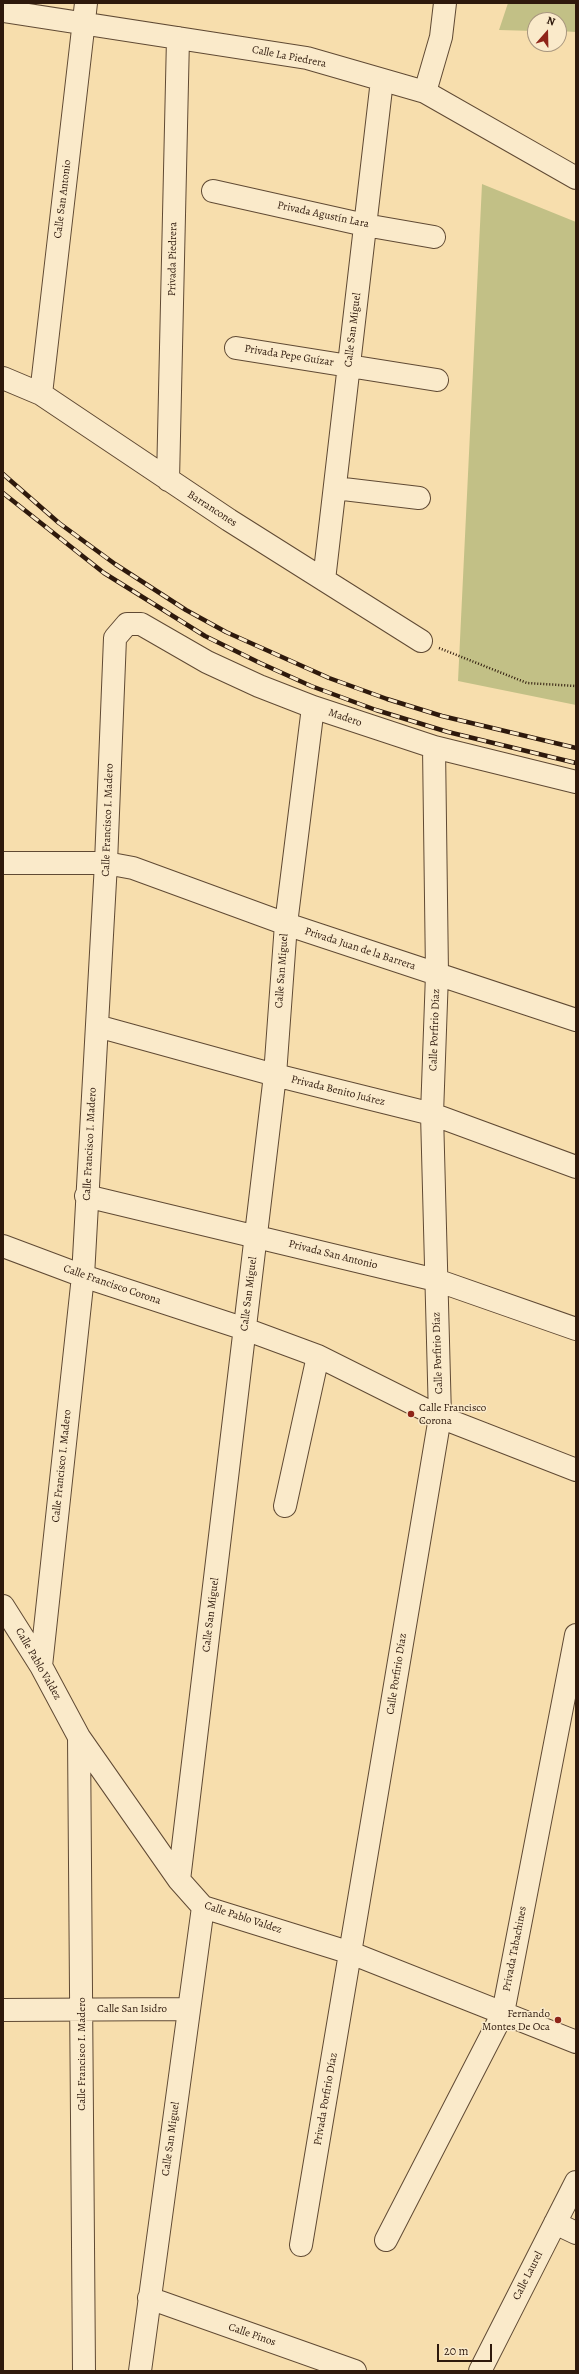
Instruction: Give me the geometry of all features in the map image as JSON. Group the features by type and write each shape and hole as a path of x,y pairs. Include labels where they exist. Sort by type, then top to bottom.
{"street":[{"path":"425,92 441,37 445,3"},
{"name":"Calle La Piedrera","path":"3,11 85,13 178,38 306,58 425,92 576,178"},
{"name":"Calle San Antonio","path":"41,394 85,13"},
{"name":"Privada Piedrera","path":"168,480 178,38"},
{"name":"Calle San Miguel","path":"324,580 382,80"},
{"name":"Privada Agustín Lara","path":"213,191 365,225 434,237"},
{"name":"Privada Pepe Guízar","path":"236,348 437,380"},
{"name":"Barrancones","path":"3,378 41,394 168,480 422,641"},
{"path":"335,488 419,498"},
{"name":"Madero","path":"127,624 141,624 207,662 259,686 312,706 434,747 576,782"},
{"name":"Calle Francisco I. Madero","path":"41,1666 83,1276 86,1196 106,863 116,638 127,624"},
{"name":"Calle San Miguel","path":"179,1880 275,1075 286,924 312,706"},
{"name":"Calle Porfirio Díaz","path":"351,1953 440,1417 432,1114 437,974 434,747"},
{"name":"Privada Juan de la Barrera","path":"3,863 106,863 145,871 286,924 576,1020"},
{"name":"Privada Benito Juárez","path":"97,1026 275,1075 432,1114 576,1167"},
{"name":"Privada San Antonio","path":"86,1196 436,1280 576,1329"},
{"name":"Calle Francisco Corona","path":"3,1246 83,1276 245,1329 318,1356 440,1417 576,1470"},
{"path":"286,1506 318,1356"},
{"name":"Calle Pablo Valdez","path":"3,1606 41,1666 79,1737 179,1880 203,1907 351,1953 576,2042"},
{"name":"Privada Tabachines","path":"386,2240 503,2013 576,1635"},
{"name":"Calle Francisco I. Madero","path":"79,1737 84,2371"},
{"name":"Calle San Miguel","path":"140,2371 203,1907"},
{"name":"Privada Porfirio Díaz","path":"301,2245 351,1953"},
{"name":"Calle San Isidro","path":"3,2010 189,2009"},
{"name":"Calle Laurel","path":"480,2371 576,2182"},
{"path":"555,2223 576,2233"},
{"name":"Calle Pinos","path":"149,2298 355,2371"}],"path":[{"path":"422,641 527,683 576,686"}],"shaded area":[{"path":"508,3 576,3 576,32 567,31 567,12 527,12 527,31 499,30"},
{"path":"482,184 576,222 576,705 458,681"}],"railway":[{"path":"3,474 59,523 115,564 186,610 226,632 329,678 387,699 442,716 576,748"},
{"path":"3,493 104,573 205,636 260,663 311,686 376,710 448,732 576,763"}],"place":[{"name":"Calle Francisco Corona","path":"411,1414"},
{"name":"Fernando Montes De Oca","path":"558,2020"}]}
